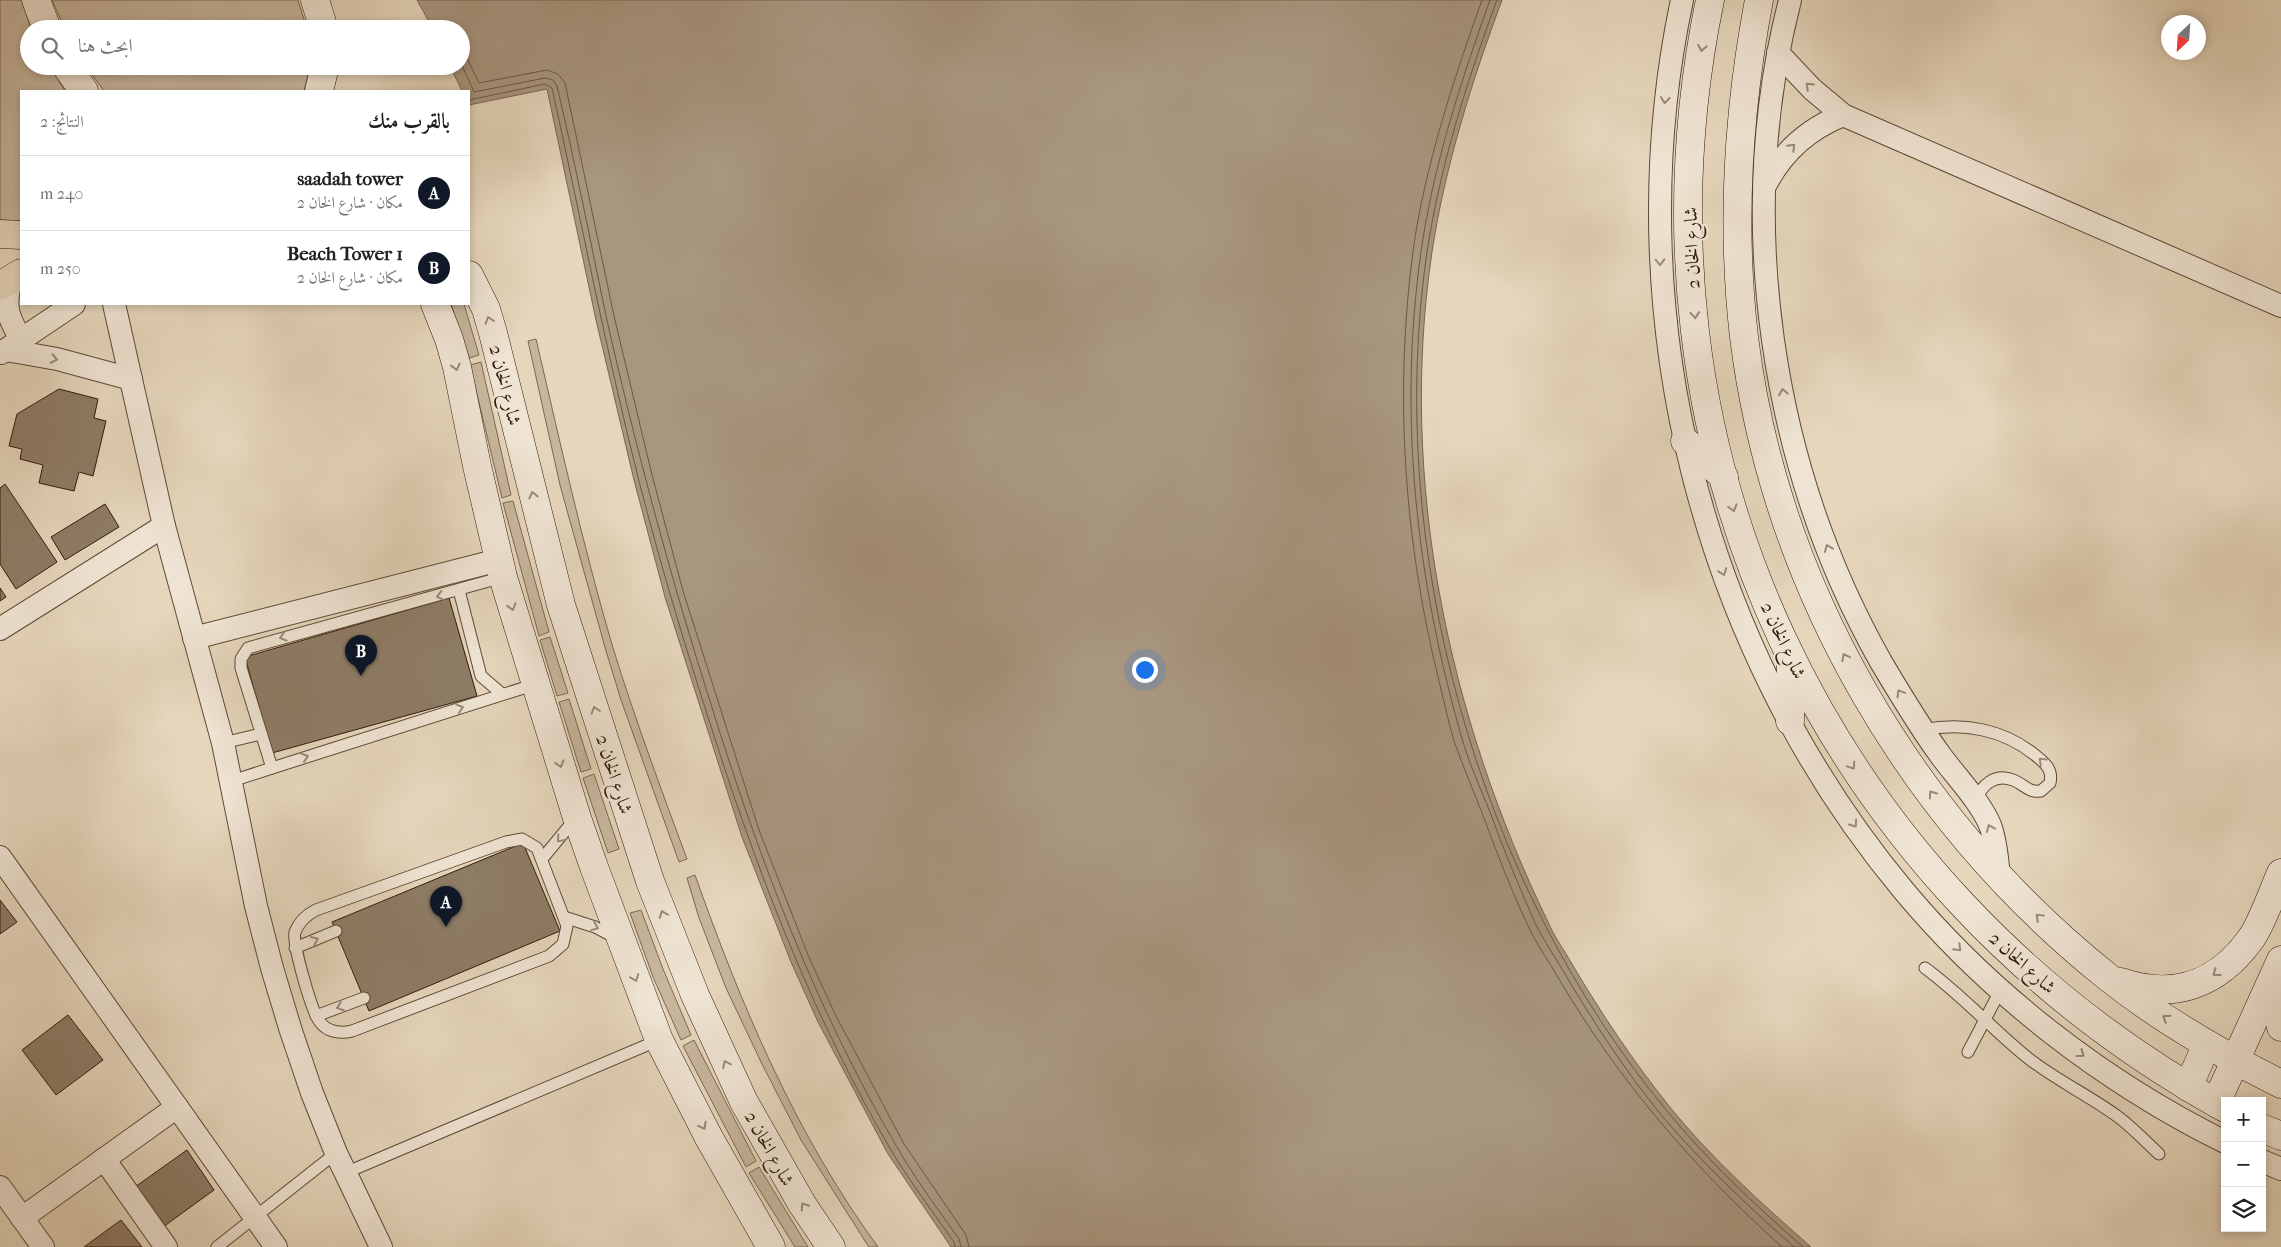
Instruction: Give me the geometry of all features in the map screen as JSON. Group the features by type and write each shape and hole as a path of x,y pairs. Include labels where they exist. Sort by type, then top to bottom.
{"main road":[{"path":"0,234 20,235"}],"street":[{"path":"36,0 44,20"},
{"path":"315,0 321,20"},
{"path":"1682,0 1667,82 1662,130 1658,227 1664,323 1685,441 1704,514 1723,571 1758,658 1790,721 1836,798 1904,891 1951,941 2001,990 2053,1034 2139,1094 2221,1140"},
{"name":"شارع الخان 2","path":"1710,0 1700,55 1690,159 1690,244 1694,313 1702,376 1724,477 1753,570 1791,659 1825,722 1872,796 1915,852 1974,918 2053,990 2095,1024 2188,1087 2221,1106"},
{"path":"1759,0 1742,105 1738,179 1737,244 1743,328 1752,386 1775,486 1810,584 1855,676 1909,763 1972,845 1999,876 2038,916 2111,979 2150,1008 2207,1044 2281,1084"},
{"path":"1790,0 1778,53 1770,108 1765,186 1767,276 1771,320 1786,408 1798,459 1823,534 1857,616 1899,693 1923,730 1976,801 1994,835 1999,876"},
{"path":"1778,53 1812,88 1843,115 2281,306"},
{"path":"72,75 83,90"},
{"path":"319,90 323,75"},
{"path":"1765,186 1778,162 1797,142 1819,126 1843,115"},
{"name":"شارع الخان 2","path":"470,277 486,310 494,334 560,605 650,881 695,995 740,1093 787,1178 831,1247"},
{"path":"9,348 4,316 11,280"},
{"path":"9,348 73,305"},
{"path":"114,305 164,526 232,781 256,906 272,968 294,1040 341,1163 381,1247"},
{"path":"435,305 449,339 456,367 476,466 501,568 576,818 659,1040 704,1128 771,1247"},
{"path":"9,348 57,359 131,380"},
{"path":"1685,441 1724,477"},
{"path":"0,629 164,526"},
{"path":"194,638 501,568"},
{"path":"1790,721 1791,659"},
{"path":"0,857 276,1247"},
{"path":"2111,979 2143,988 2175,990 2189,987 2212,977 2251,939 2281,873"},
{"path":"2279,965 2276,1004 2281,1026"},
{"path":"2224,1097 2236,1060 2279,965"},
{"path":"2188,1087 2207,1044"},
{"path":"22,1218 177,1107"},
{"path":"2266,1130 2281,1136"},
{"path":"104,1159 166,1247"},
{"path":"2266,1163 2281,1169"},
{"path":"0,1186 43,1247"}],"lane":[{"path":"272,768 241,664 242,655 248,648 256,644 459,590 501,568"},
{"path":"459,590 481,676 502,694"},
{"path":"232,781 536,684"},
{"path":"1923,730 1965,727 1993,732 2012,740 2030,751 2047,765 2050,771 2050,783 2041,791 2029,791 2010,779 1995,779 1982,787 1976,801"},
{"path":"223,744 261,734"},
{"path":"542,859 576,818"},
{"path":"514,840 531,842 537,848 542,859 564,917 566,936 563,944 549,956 352,1031 335,1032 326,1028 316,1016 295,948 296,932 303,919 309,914 514,840"},
{"path":"564,917 595,927 622,943"},
{"path":"295,948 336,931"},
{"path":"1925,968 1956,992 1984,1021 2029,1059 2126,1123 2159,1154"},
{"path":"1968,1052 2001,990"},
{"path":"316,1016 364,998"},
{"path":"217,1247 254,1217 341,1163 659,1040"}],"shaded area":[{"path":"0,0 22,0 28,20 20,20 20,75 55,75 64,90 20,90 20,221 0,220"},
{"path":"52,0 298,0 304,20 61,20"},
{"path":"92,75 308,75 304,90 103,90"},
{"path":"451,305 464,305 479,355 469,358"},
{"path":"536,339 582,533 613,648 639,728 687,859 679,862 621,700 560,485 528,341"},
{"path":"481,362 511,495 502,498 470,365"},
{"path":"513,501 549,632 539,636 503,503"},
{"path":"550,637 568,693 557,696 540,640"},
{"path":"569,699 591,769 581,772 559,702"},
{"path":"594,774 619,849 608,853 583,778"},
{"path":"695,875 731,972 773,1068 821,1160 848,1204 878,1247 869,1247 801,1140 761,1062 726,988 699,918 687,878"},
{"path":"641,910 691,1035 681,1040 653,977 630,913"},
{"path":"694,1040 756,1161 746,1167 683,1046"},
{"path":"759,1167 808,1247 795,1247 749,1173"}],"water":[{"path":"417,0 1502,0 1470,93 1444,188 1432,252 1423,338 1422,424 1427,510 1440,595 1458,680 1483,762 1513,843 1550,927 1594,1001 1643,1072 1685,1125 1773,1214 1811,1247 951,1247 888,1154 818,1022 791,962 742,837 665,597 634,480 596,320 547,89 470,105 470,90 462,90 454,75 470,75 470,20 428,20"}],"building":[{"path":"59,389 98,399 94,418 106,421 93,476 79,472 74,491 39,483 43,465 20,459 22,449 9,446 17,414"},
{"path":"5,484 57,562 16,589 0,564 0,488"},
{"path":"105,504 119,527 65,560 51,537"},
{"path":"0,588 6,597 0,601"},
{"path":"449,598 477,696 272,753 245,657"},
{"path":"523,843 560,931 369,1011 332,922"},
{"path":"0,900 17,922 0,934"},
{"path":"68,1015 103,1060 56,1095 22,1050"},
{"path":"187,1150 214,1190 163,1227 135,1187"},
{"path":"121,1220 142,1247 84,1247"}],"place":[{"name":"Beach Tower 1","path":"361,676"},
{"name":"saadah tower","path":"446,927"}]}
